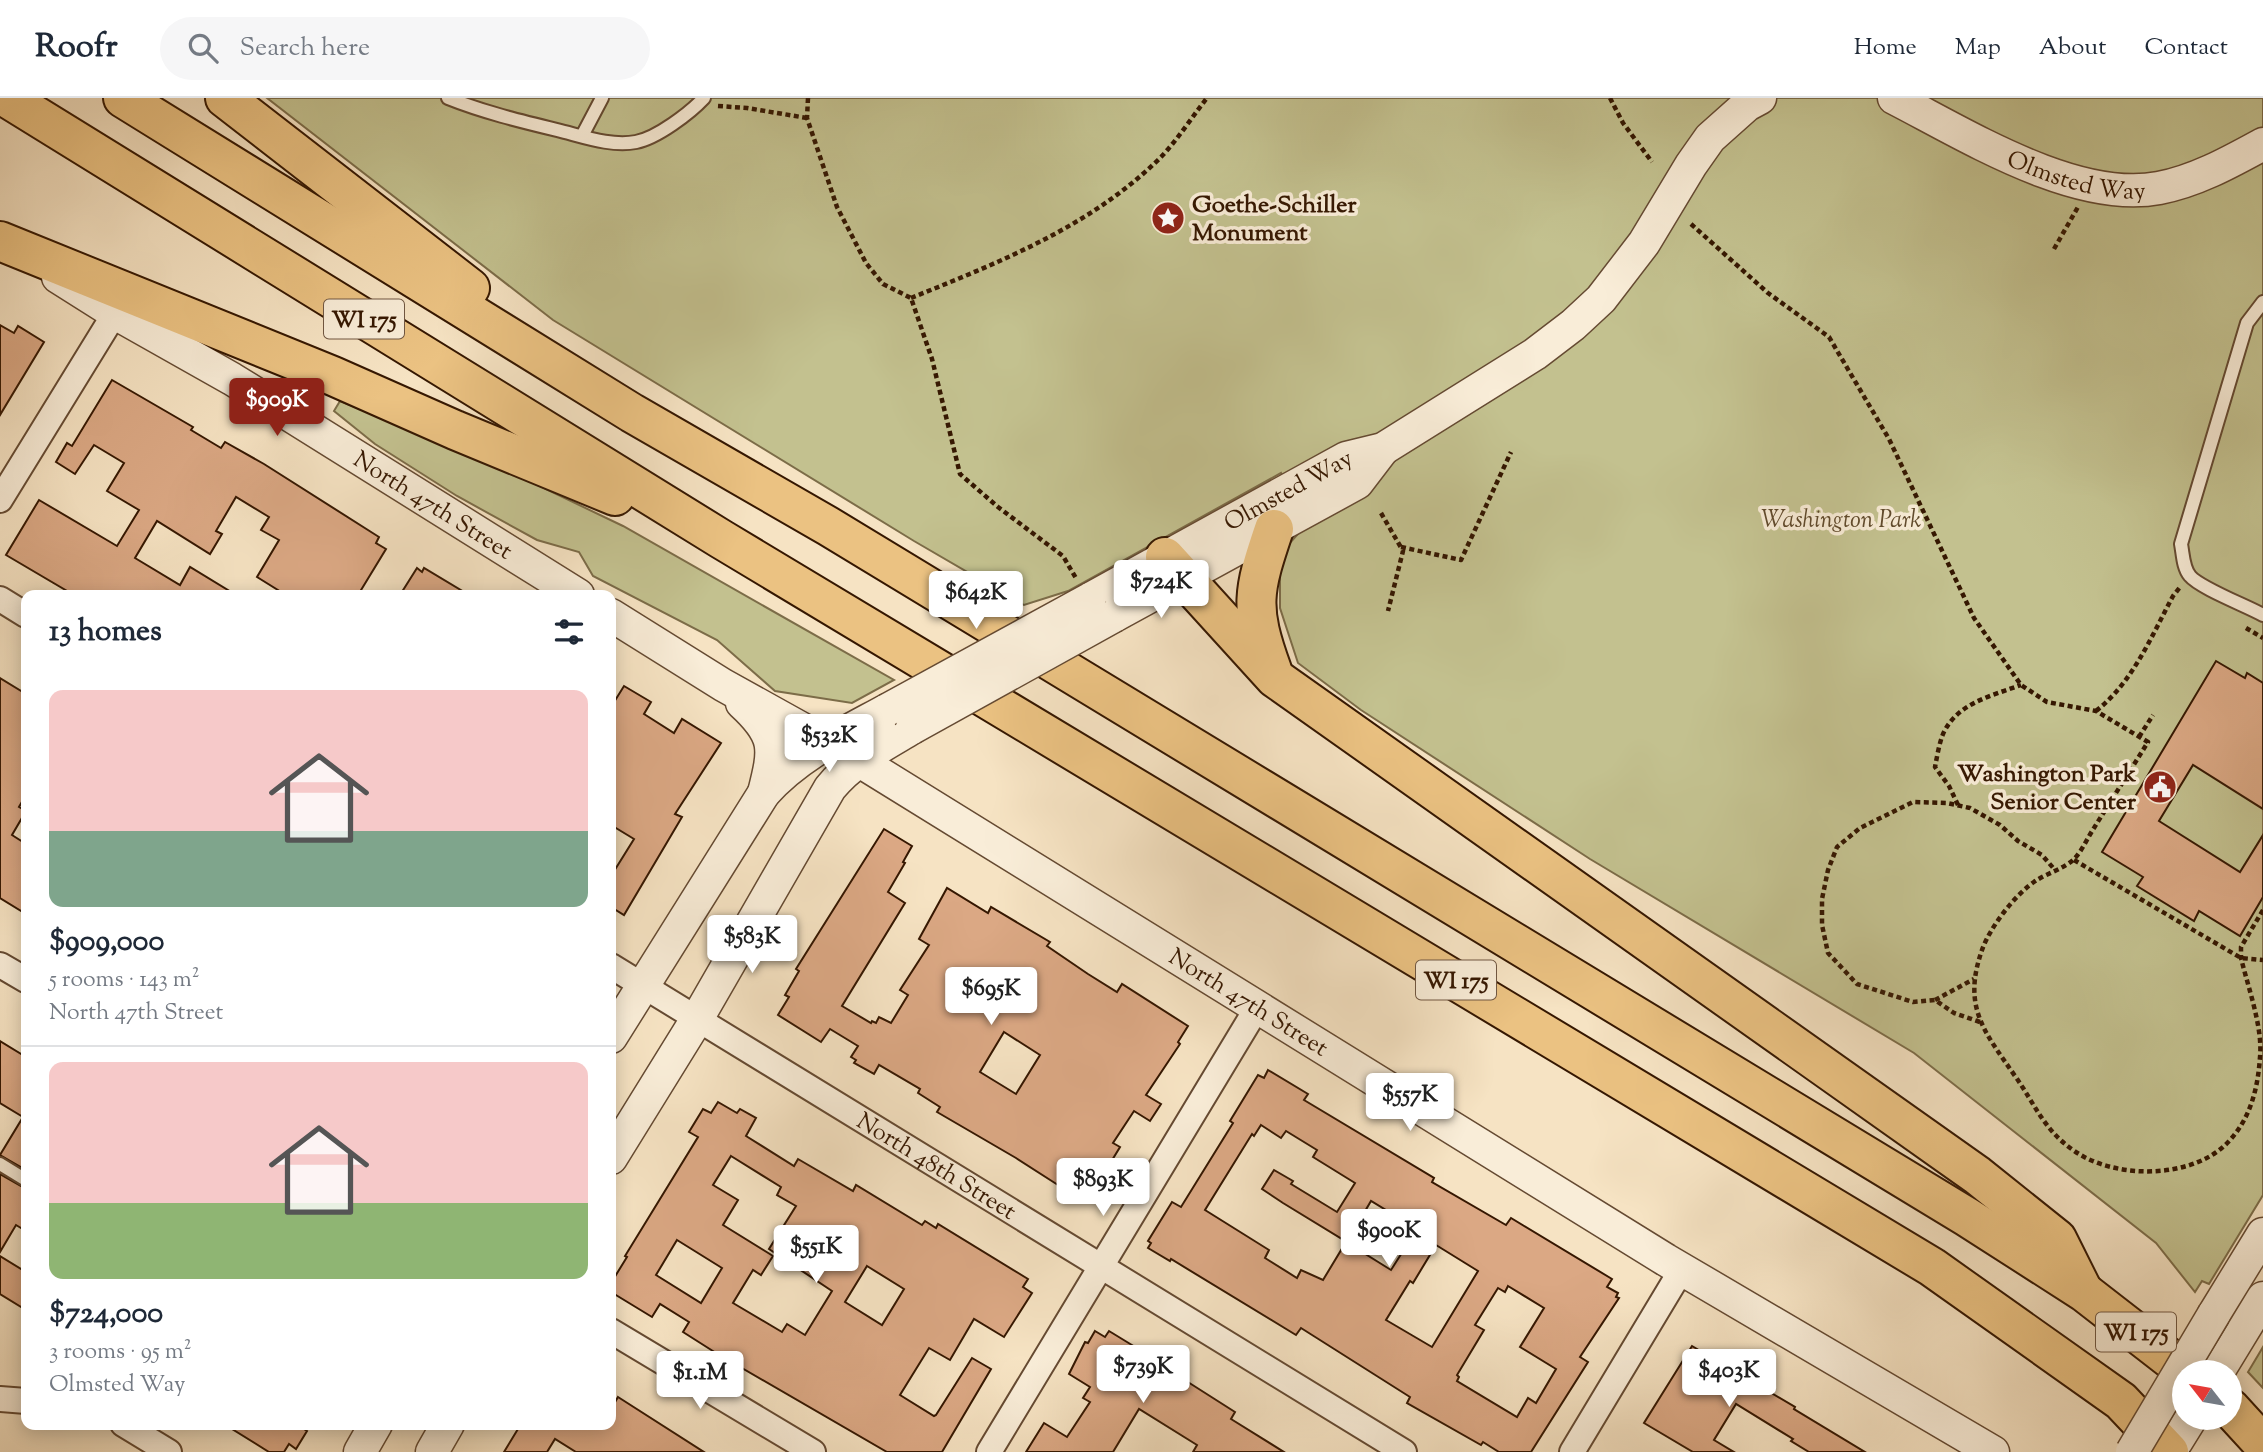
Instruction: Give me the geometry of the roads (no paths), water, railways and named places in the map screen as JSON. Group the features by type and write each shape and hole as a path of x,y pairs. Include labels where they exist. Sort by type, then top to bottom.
{"highway":[{"name":"WI 175","path":"7,98 721,539 1933,1267 2120,1401 2169,1452"},
{"name":"WI 175","path":"123,98 632,414 852,541 1955,1210 2084,1293 2172,1360"},
{"path":"225,98 632,414"},
{"path":"0,241 333,376 455,430 721,539"},
{"path":"1274,529 1257,580 1255,608 1260,638 1275,678"},
{"path":"1175,567 1275,678 1977,1175 2057,1239 2084,1293"},
{"path":"2242,1421 2263,1444"}],"street":[{"name":"Olmsted Way","path":"1175,567 1346,458 1383,449 1535,354 1573,325 1601,299 1630,262 1710,138 1747,105 1760,98"},
{"name":"Olmsted Way","path":"1894,98 2019,163 2091,185 2128,190 2158,189 2188,180 2263,144"},
{"name":"North 47th Street","path":"0,241 115,313 232,379 570,590"},
{"path":"0,500 115,313"},
{"name":"Olmsted Way","path":"616,1150 697,1019 825,796 844,772 899,719 1094,599 1274,529 1357,483 1383,449"},
{"path":"0,599 21,612"},
{"name":"North 47th Street","path":"616,618 723,685 858,760 1682,1269 1993,1452"},
{"path":"616,1029 764,793 772,763 771,741 755,715 723,685"},
{"name":"Olmsted Way","path":"764,793 780,775 828,742 899,719"},
{"path":"0,965 21,977"},
{"name":"North 48th Street","path":"616,969 1404,1452"},
{"path":"989,1452 1257,1008"},
{"path":"2132,1452 2214,1314 2255,1266 2263,1234"},
{"path":"1572,1452 1682,1269"},
{"path":"2225,1360 2263,1297"},
{"path":"616,1334 813,1452"},
{"path":"0,1399 21,1401"},
{"path":"133,1430 169,1452"},
{"path":"360,1452 373,1430"},
{"path":"432,1452 445,1430"},
{"path":"2169,1452 2183,1430"}],"lane":[{"path":"448,98 492,113 617,144 638,142 657,133 699,103"},
{"path":"582,136 602,98"},
{"path":"2263,302 2247,323 2183,535 2183,560 2190,576 2263,615"},
{"path":"0,1164 21,1177"}],"place":[{"name":"Goethe-Schiller Monument","path":"1168,218"},
{"name":"Washington Park Senior Center","path":"2160,787"}],"park label":[{"name":"Washington Park","path":"1841,519"}]}
